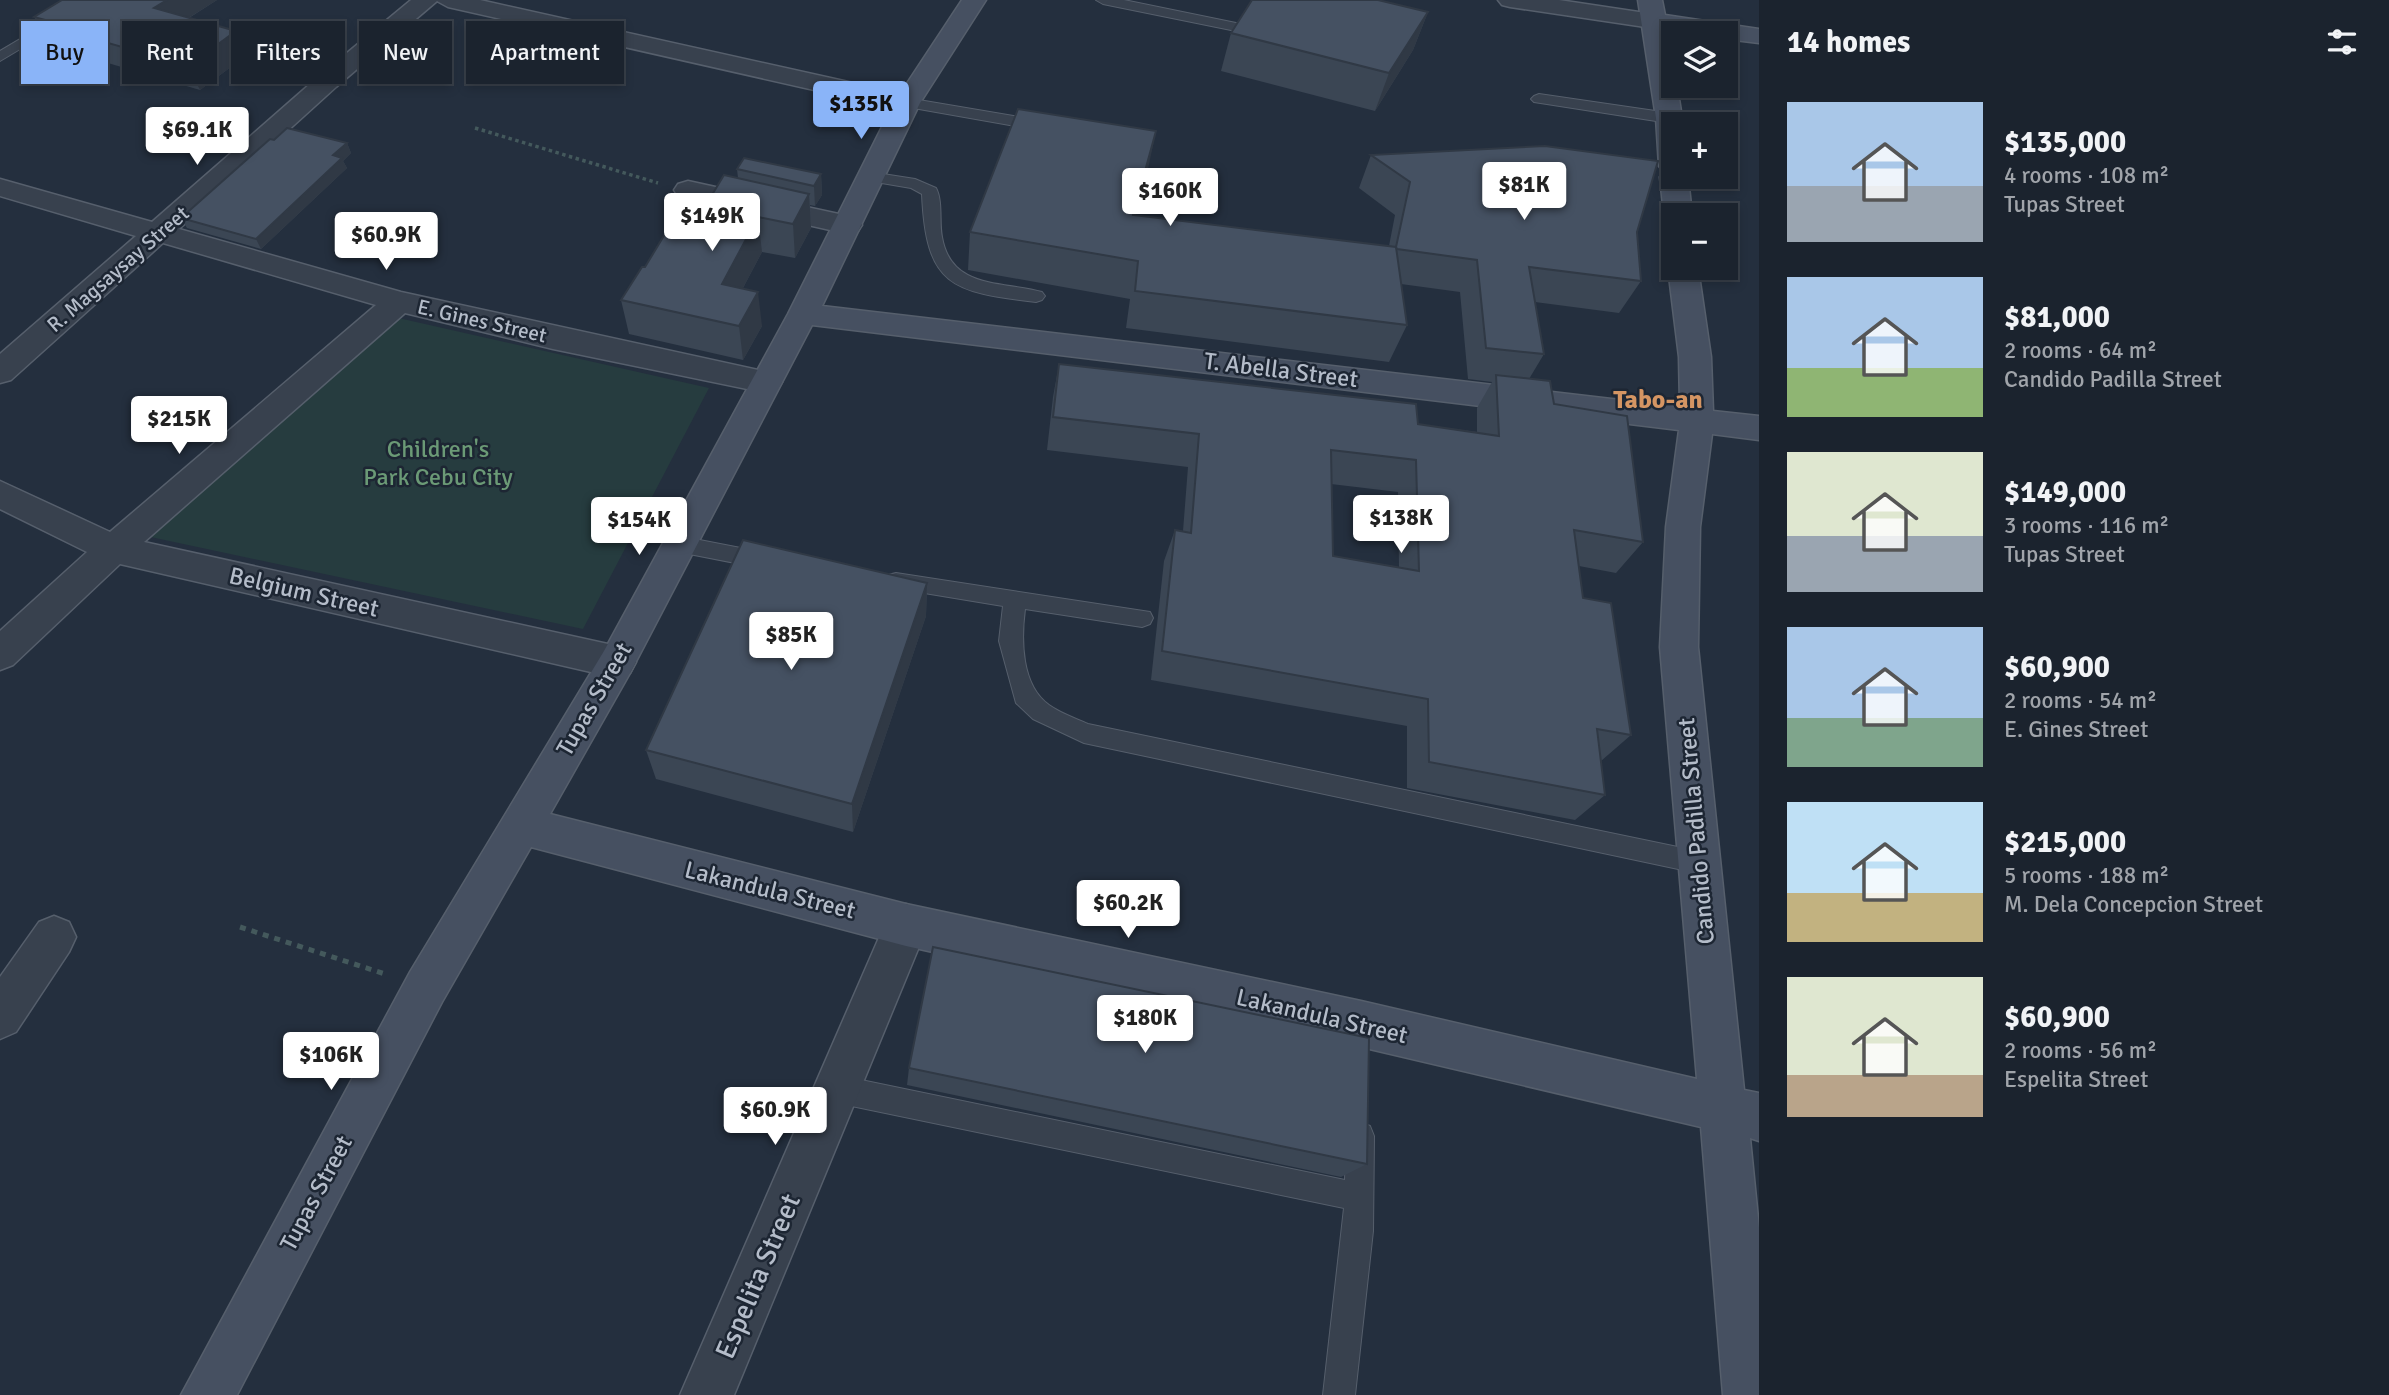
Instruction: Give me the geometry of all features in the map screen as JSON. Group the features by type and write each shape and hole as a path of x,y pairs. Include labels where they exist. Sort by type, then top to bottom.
{"street":[{"name":"R. Magsaysay Street","path":"0,372 327,82 426,0"},
{"path":"448,0 907,103"},
{"name":"Tupas Street","path":"208,1395 426,987 617,662 803,314 907,103 974,0"},
{"path":"1510,0 1651,10 1759,36"},
{"path":"1651,10 1668,112"},
{"name":"E. Gines Street","path":"0,187 399,302 553,338 766,382"},
{"path":"688,190 848,225"},
{"name":"Candido Padilla Street","path":"1685,280 1695,357 1697,419 1683,527 1679,647 1697,862 1741,1114 1750,1395"},
{"path":"0,654 113,549 399,302"},
{"name":"T. Abella Street","path":"803,314 1759,428"},
{"name":"Belgium Street","path":"0,494 113,549 617,662"},
{"name":"Lakandula Street","path":"519,825 1361,1038 1741,1114"},
{"name":"Espelita Street","path":"707,1395 906,925"},
{"path":"0,1016 54,937"}],"lane":[{"path":"1104,0 1236,27"},
{"path":"0,57 77,9"},
{"path":"1539,99 1661,117"},
{"path":"907,103 1053,128"},
{"path":"870,177 915,184 930,192 934,244 949,272 977,288 1036,296"},
{"path":"679,544 790,564"},
{"path":"870,577 1143,618"},
{"path":"1015,599 1010,640 1024,696 1041,712 1084,733 1697,862"},
{"path":"837,1089 1359,1197"},
{"path":"1339,1395 1358,1231 1360,1104"}],"path":[{"path":"475,128 688,190"},
{"path":"240,927 426,987"}],"green space":[{"name":"Children's Park Cebu City","path":"394,317 709,388 583,629 146,536"}],"building":[{"path":"62,0 167,0 154,8 200,21 122,21 122,47 108,43 108,21 49,21 34,17"},
{"path":"1252,0 1378,0 1428,12 1389,73 1231,33"},
{"path":"217,26 231,30 231,35 217,45"},
{"path":"1018,109 1156,131 1133,215 1396,247 1407,325 1135,291 1138,261 970,232"},
{"path":"287,128 347,143 333,155 342,158 256,239 181,218 270,139 274,140"},
{"path":"1545,146 1658,161 1637,232 1641,281 1529,267 1544,354 1486,348 1477,260 1397,249 1410,182 1371,155"},
{"path":"744,158 821,174 814,186 737,169"},
{"path":"724,175 809,194 793,224 758,217 722,284 758,292 739,326 621,300 671,224 692,228"},
{"path":"1059,364 1416,404 1418,424 1499,436 1496,375 1550,381 1554,404 1627,416 1643,542 1574,530 1583,598 1611,603 1631,735 1597,729 1605,795 1429,762 1428,699 1162,651 1175,530 1191,533 1199,434 1053,417","holes":["1331,450 1416,460 1419,571 1333,556"]},
{"path":"743,540 927,583 852,804 646,750"},
{"path":"933,947 1369,1038 1367,1164 909,1068"}],"district":[{"name":"Tabo-an","path":"1658,399"}]}
